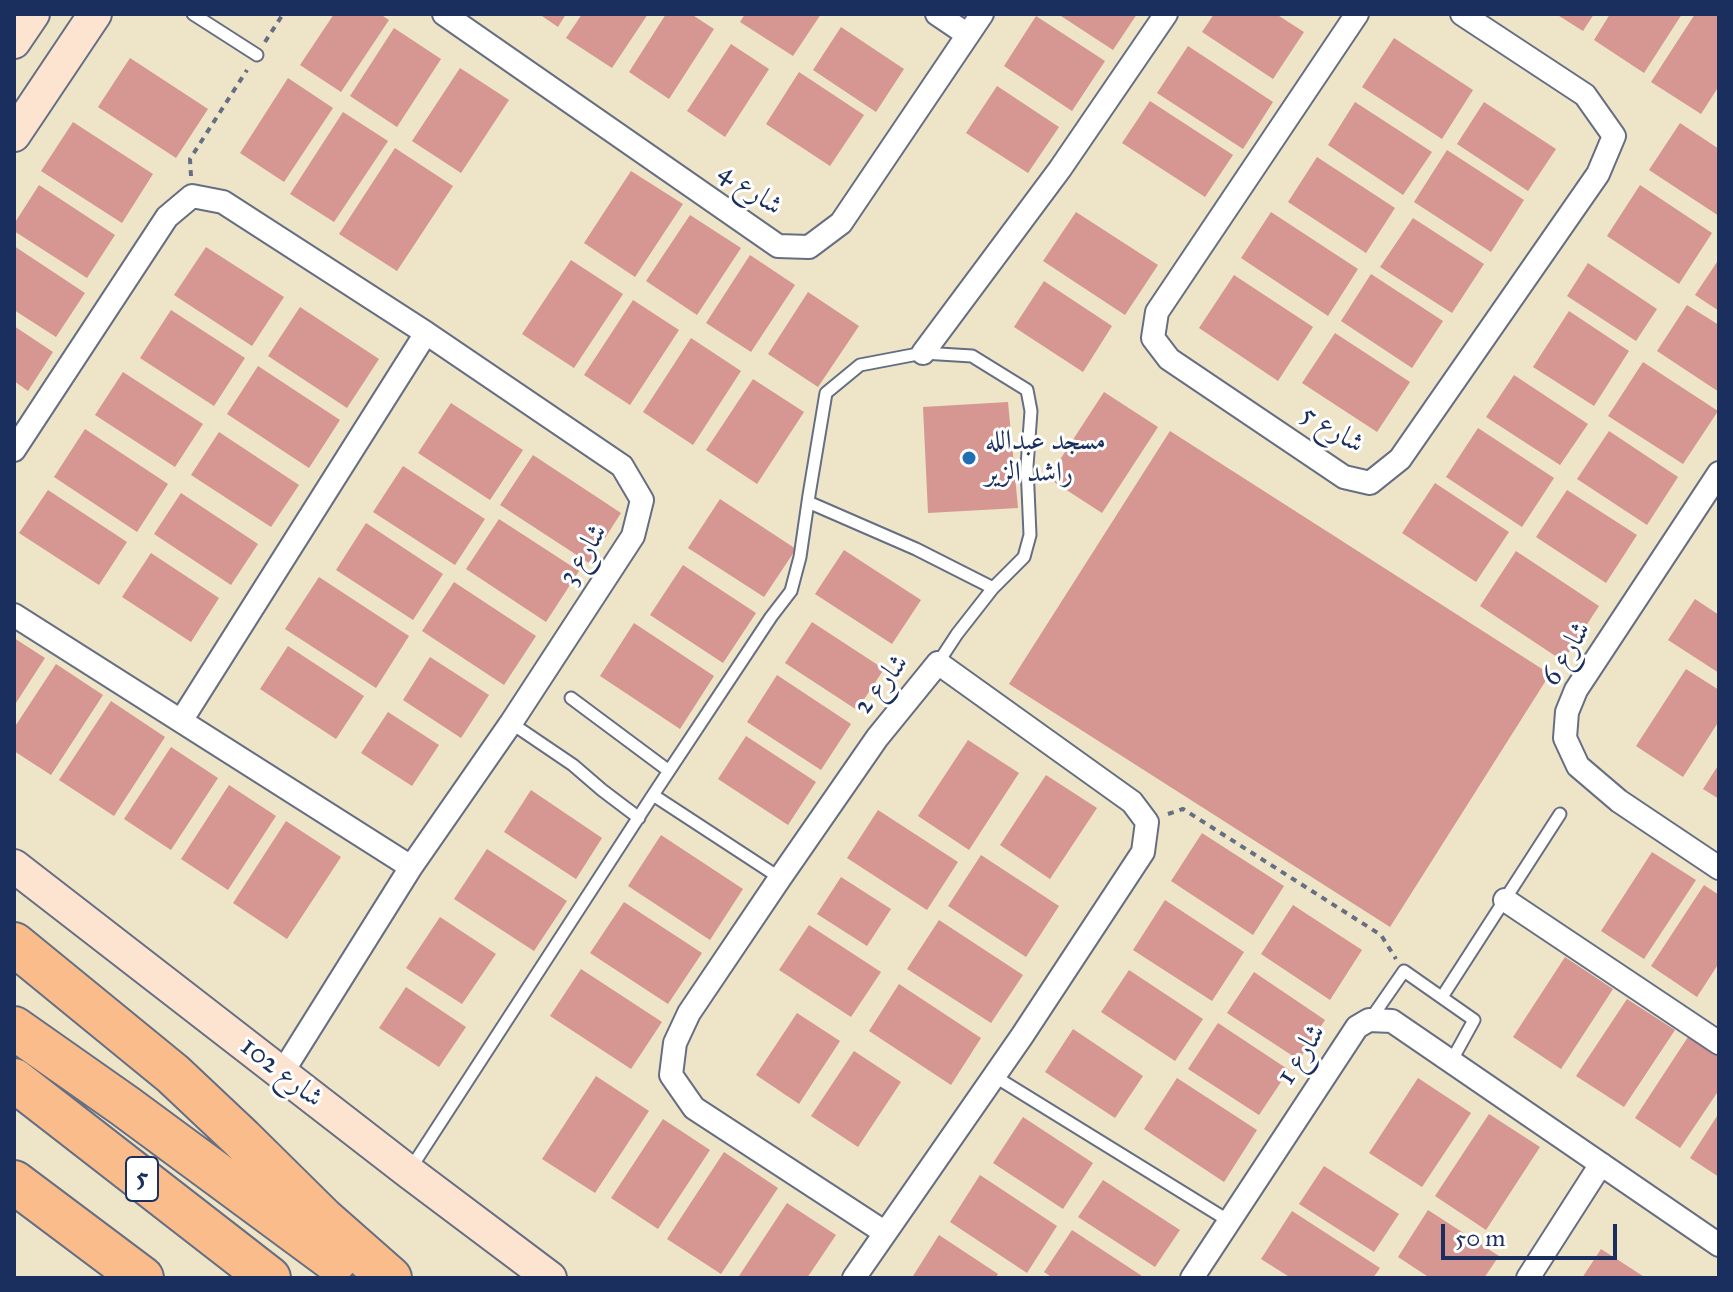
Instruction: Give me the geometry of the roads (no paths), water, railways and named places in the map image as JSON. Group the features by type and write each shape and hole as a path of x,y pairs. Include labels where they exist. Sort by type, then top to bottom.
{"highway":[{"path":"14,944 173,1074 323,1219 390,1278"},
{"path":"14,1028 358,1278"},
{"name":"5","path":"14,1080 269,1278"},
{"path":"14,1182 142,1278"},
{"path":"14,1192 79,1230"}],"street":[{"path":"14,42 33,14"},
{"path":"14,135 95,14"},
{"name":"شارع 4","path":"444,14 778,246 809,247 841,223 982,14"},
{"path":"937,14 968,35"},
{"path":"923,353 1060,169 1166,14"},
{"name":"شارع 5","path":"1357,14 1157,312 1153,338 1169,359 1344,477 1370,483 1400,459 1598,174 1614,136 1585,95 1462,14"},
{"name":"شارع 3","path":"14,450 167,217 192,196 223,202 426,333 622,466 642,500 633,536 511,723 411,867 282,1073"},
{"path":"181,721 426,333"},
{"name":"شارع 6","path":"1719,473 1576,690 1567,712 1565,738 1578,766 1619,801 1719,868"},
{"path":"14,615 411,867"},
{"name":"شارع 2","path":"884,1232 694,1108 671,1075 675,1043 689,1013 877,738 938,663 1132,802 1147,822 1143,852 994,1076"},
{"name":"شارع 102","path":"14,866 550,1278"},
{"path":"1505,900 1719,1043"},
{"name":"شارع 1","path":"1192,1278 1357,1027 1369,1020 1392,1021 1719,1245"},
{"path":"854,1278 994,1076"},
{"path":"1528,1278 1601,1164"}],"lane":[{"path":"193,14 257,55"},
{"path":"409,1172 653,795 791,591 800,557 826,393 860,365 923,353 972,356 1027,390 1031,411 1027,466 1030,535 1024,557 993,588 938,663"},
{"path":"808,502 916,549 993,588"},
{"path":"571,698 669,771"},
{"path":"511,723 573,765 639,818"},
{"path":"653,795 780,878"},
{"path":"1442,997 1560,814"},
{"path":"1369,1020 1404,971 1474,1020 1452,1060"},
{"path":"994,1076 1229,1221"}],"place":[{"name":"مسجد عبدالله راشد الزير","path":"969,458"}]}
